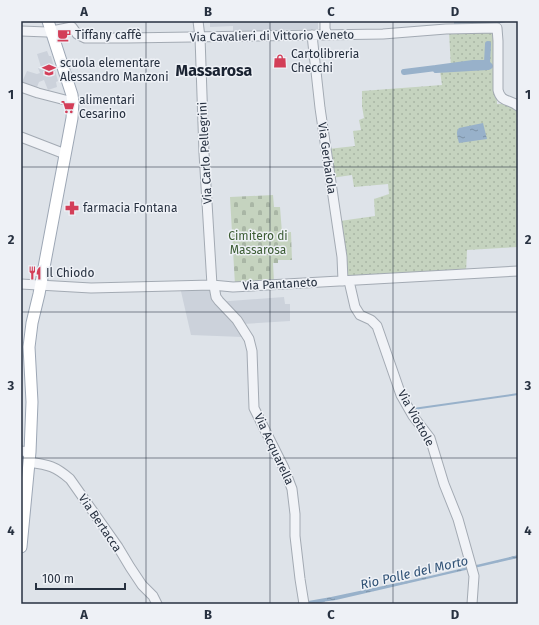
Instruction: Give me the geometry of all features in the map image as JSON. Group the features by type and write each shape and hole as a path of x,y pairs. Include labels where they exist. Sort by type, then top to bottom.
{"main road":[{"path":"21,547 26,455 32,402 28,347 41,286 72,118 73,102 50,26"}],"street":[{"name":"Via Carlo Pellegrini","path":"198,21 200,37 204,153 213,285"},
{"path":"325,21 325,29 327,34"},
{"path":"446,29 451,21"},
{"name":"Via Cavalieri di Vittorio Veneto","path":"50,26 72,27 77,34 84,38 383,34 446,29 496,28 498,41 497,77 499,95 503,99 515,103 518,106"},
{"path":"21,31 34,32 50,26"},
{"name":"Via Gerbaiola","path":"312,35 320,108 346,281"},
{"path":"21,87 73,102"},
{"path":"21,137 65,154"},
{"name":"Via Pantaneto","path":"21,284 91,288 213,285 233,287 518,271"},
{"name":"Via Viottole","path":"346,281 355,307 360,315 370,320 377,326 401,395 413,416 430,438 434,448 444,484 458,519 474,576 472,604"},
{"name":"Via Acquarella","path":"213,285 216,297 237,320 249,339 252,351 254,408 284,468 292,489 295,514 295,536 304,602"},
{"name":"Via Bertacca","path":"26,455 50,465 70,479 118,547 142,585 153,596 157,604"}],"shaded area":[{"path":"210,21 318,21 318,29 233,31 233,26 210,27"},
{"path":"47,51 49,56 51,56 58,81 56,82 57,87 48,90 44,80 39,82 37,87 22,82 27,71 37,74 40,73 38,68 41,67 37,54"},
{"path":"180,287 211,288 217,302 284,297 285,304 290,304 290,321 242,324 243,337 191,335"}],"green space":[{"path":"494,29 497,104 518,103 518,247 467,250 466,273 346,279 340,221 375,216 374,199 389,194 388,184 354,187 352,175 331,178 328,149 355,146 353,131 361,130 359,120 364,118 362,91 442,85 440,71 451,69 449,31"},
{"name":"Cimitero di Massarosa","path":"273,195 274,207 280,207 282,233 291,232 292,260 278,260 278,263 273,263 274,282 235,285 230,197"}],"water":[{"path":"456,21 512,21 500,23 454,24"},
{"path":"483,123 487,139 459,143 457,133 459,128"},
{"path":"518,555 518,558 336,600 307,604 291,604 430,576"}],"waterway":[{"path":"487,63 488,44"},
{"path":"473,63 487,63 490,66 436,70 436,68 473,63"},
{"path":"404,72 436,68"},
{"path":"413,409 518,394"},
{"name":"Rio Polle del Morto","path":"313,604 324,601"}],"place":[{"name":"Tiffany caffè","path":"64,35"},
{"name":"Cartolibreria Checchi","path":"280,61"},
{"name":"scuola elementare Alessandro Manzoni","path":"49,70"},
{"name":"alimentari Cesarino","path":"68,107"},
{"name":"farmacia Fontana","path":"72,208"},
{"name":"Il Chiodo","path":"35,273"}],"district":[{"name":"Massarosa","path":"214,70"}]}
